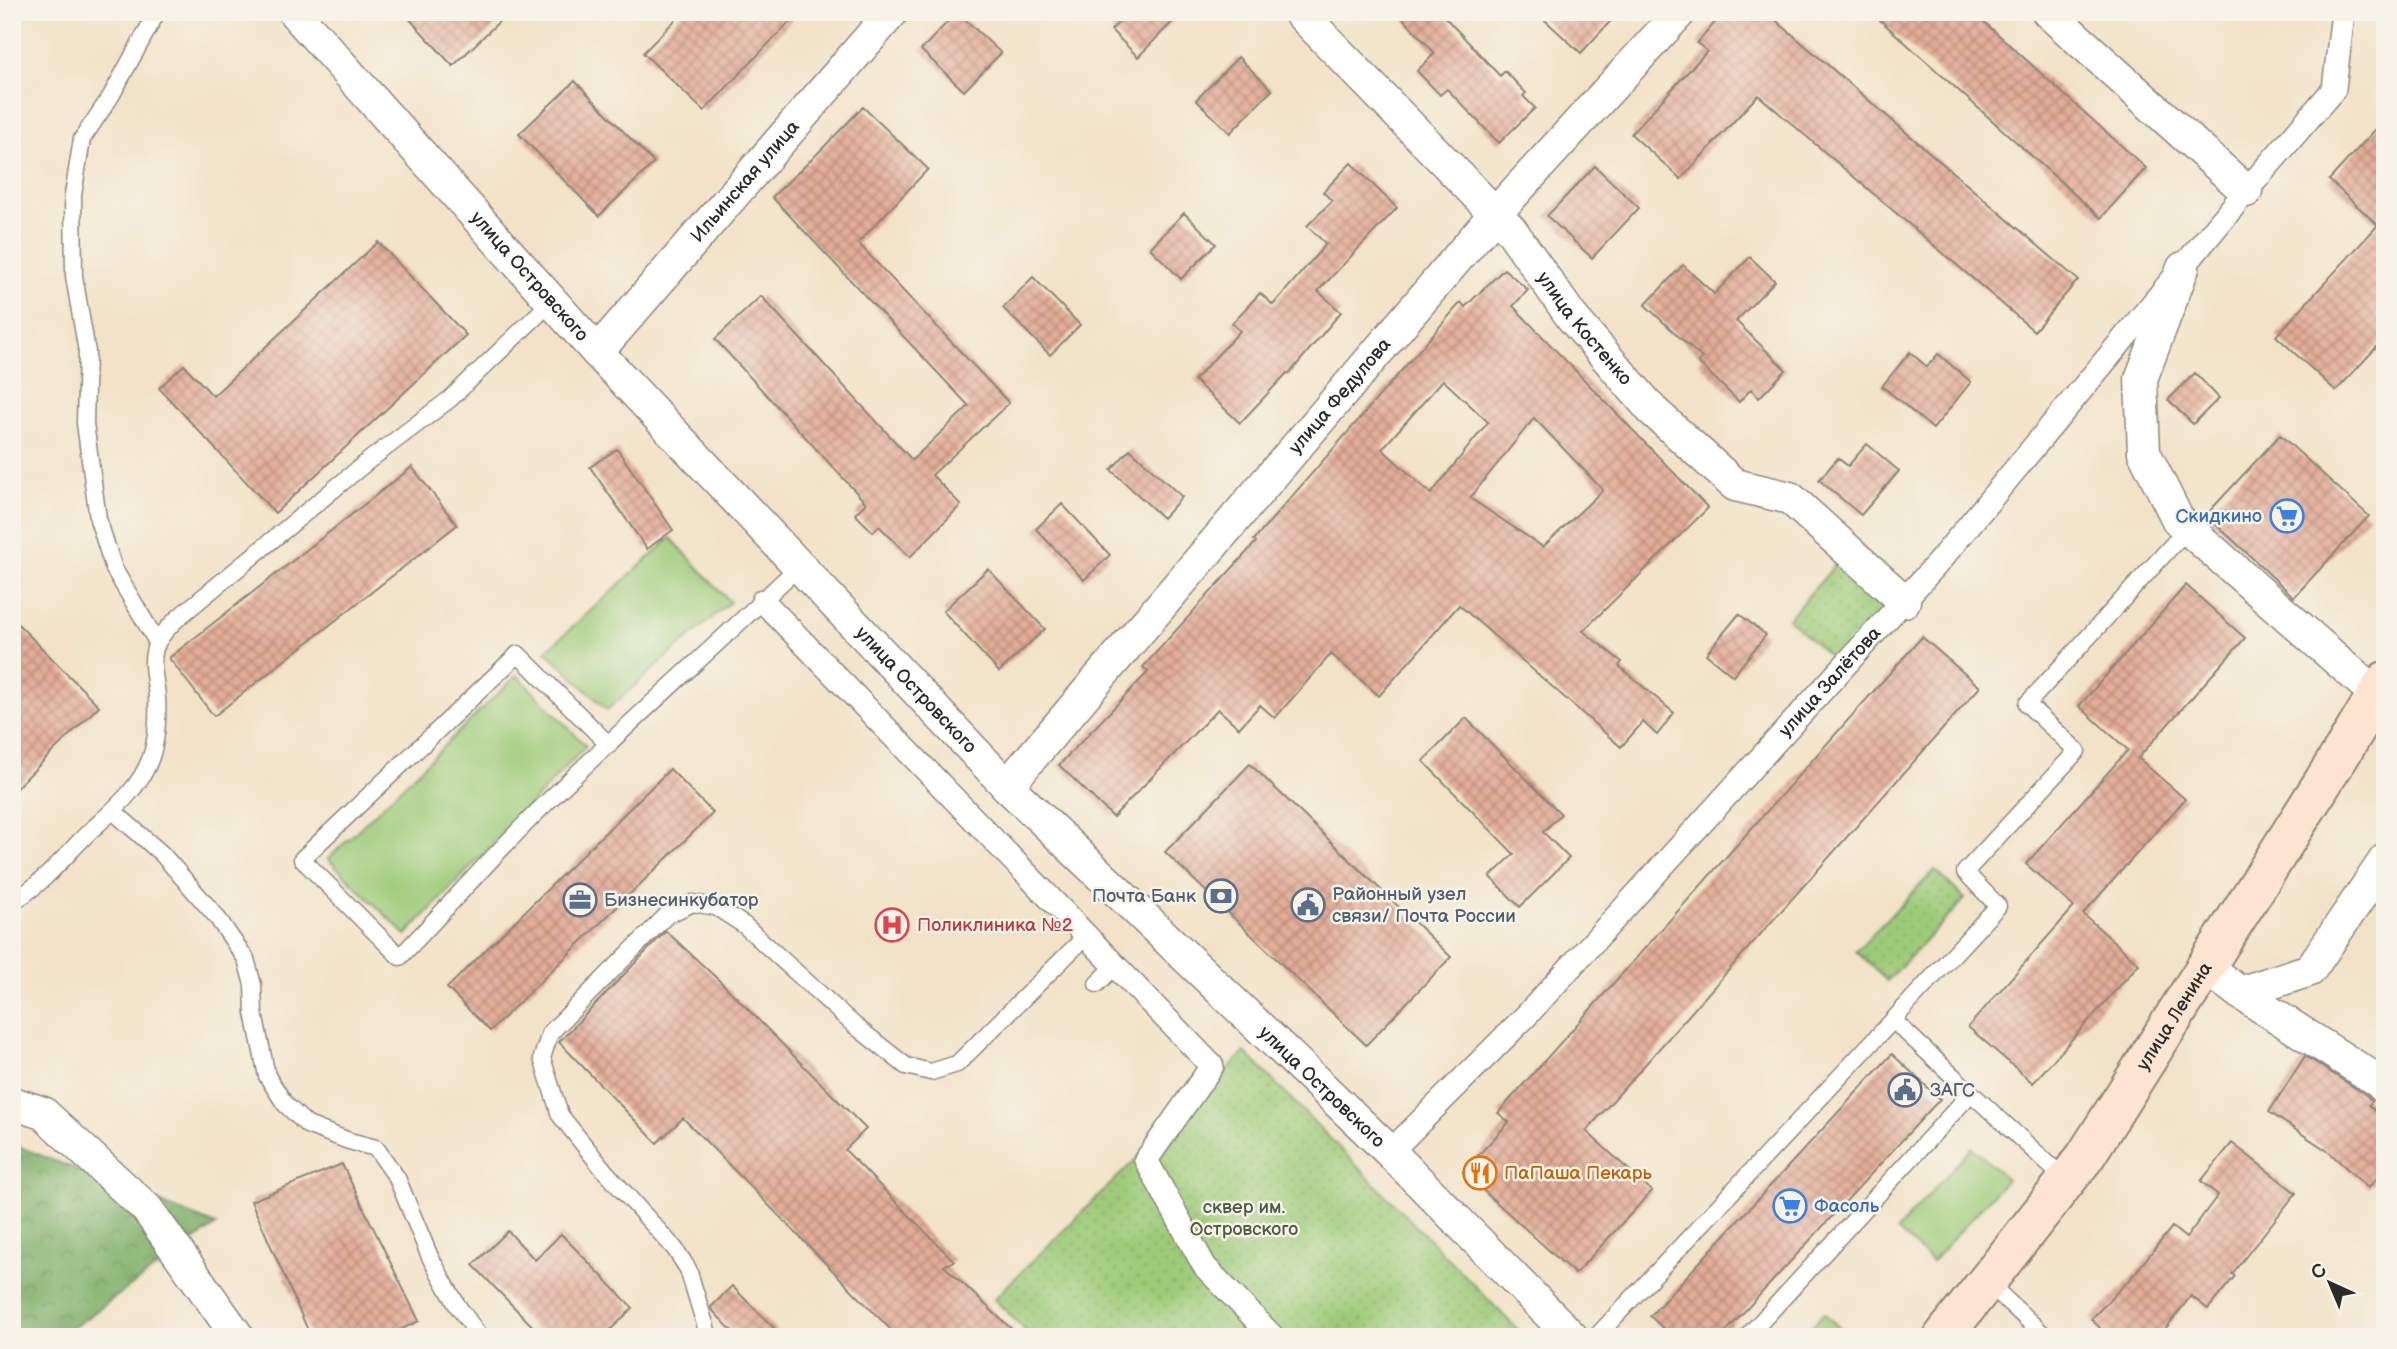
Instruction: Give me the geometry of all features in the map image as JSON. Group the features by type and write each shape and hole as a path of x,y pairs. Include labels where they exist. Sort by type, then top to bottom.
{"main road":[{"name":"улица Ленина","path":"1943,1337 2085,1157 2381,688"}],"street":[{"name":"улица Островского","path":"294,12 597,352 1007,786 1390,1152 1572,1337"},
{"name":"Ильинская улица","path":"597,352 892,12"},
{"name":"улица Костенко","path":"1299,12 1511,230 1571,316 1652,410 1735,485 1790,498 1904,601"},
{"name":"улица Федулова","path":"1007,786 1495,214 1680,12"},
{"path":"2048,12 2246,191"},
{"name":"улица Залётова","path":"1390,1152 1526,1016 1936,565 2334,89 2343,12"},
{"path":"2183,268 2141,379 2144,452 2178,520 2381,688"},
{"path":"763,601 1212,1066 1146,1160 1205,1267 1273,1337"},
{"path":"2240,993 2311,970 2385,860"},
{"path":"2206,967 2240,993 2378,1080 2385,1088"},
{"path":"12,1103 43,1113 147,1209 238,1337"}],"lane":[{"path":"158,12 111,96 82,139 73,195 74,276 87,352 85,423 98,519 114,569 158,642"},
{"path":"12,902 26,894 113,811 138,781 151,757 157,722 157,696 152,666 158,642 189,608 368,461 450,399 552,301"},
{"path":"1596,1337 1998,906 1965,872 2077,751 2027,704 2188,528"},
{"path":"609,745 517,654 302,859 400,957 535,814 609,745 763,601 799,566"},
{"path":"113,811 162,853 216,916 246,959 253,985 257,1032 267,1076 285,1104 307,1125 376,1148 397,1178 437,1269 457,1305 480,1337"},
{"path":"709,1337 688,1269 675,1249 604,1170 560,1115 542,1058 550,1033 667,915 693,903 716,906 744,925 854,1025 906,1066 931,1072 957,1064 1086,936"},
{"path":"1097,984 1115,966"},
{"path":"1893,1020 2066,1180"},
{"path":"1747,1337 1971,1093"},
{"path":"1986,1281 2046,1337"}],"green space":[{"path":"671,538 730,602 607,710 546,651"},
{"path":"1838,562 1886,605 1836,662 1788,619"},
{"path":"517,675 586,746 406,935 328,859"},
{"path":"1935,870 1965,899 1887,981 1856,951"},
{"name":"сквер им. Островского","path":"1245,1052 1525,1337 1032,1337 994,1299"},
{"path":"12,1144 216,1225 60,1337 12,1337"},
{"path":"1972,1147 2007,1179 1932,1262 1897,1230"},
{"path":"1824,1313 1849,1337 1801,1337"}],"building":[{"path":"403,12 509,12 453,66"},
{"path":"683,12 799,12 704,111 643,53"},
{"path":"957,12 1001,53 964,91 921,50"},
{"path":"1129,12 1182,12 1138,57 1111,30"},
{"path":"1397,12 1440,12 1500,76 1505,71 1526,93 1523,96 1535,108 1499,143 1447,89 1440,95 1417,71 1435,53"},
{"path":"1536,12 1619,12 1581,53"},
{"path":"1724,12 1766,12 2078,280 2034,331 1758,95 1681,179 1631,134 1707,51 1697,43"},
{"path":"1871,12 1973,12 2146,168 2101,218"},
{"path":"1238,57 1272,90 1230,133 1196,100"},
{"path":"575,81 654,163 599,216 519,134"},
{"path":"863,107 928,169 858,243 1009,403 932,475 961,505 910,557 879,526 873,532 855,514 866,503 715,339 761,296 912,460 969,406 772,197"},
{"path":"2385,119 2385,338 2336,391 2276,336 2378,225 2329,180"},
{"path":"1351,163 1397,208 1318,291 1341,312 1289,374 1287,373 1240,423 1194,380 1240,331 1232,323 1260,293 1273,305 1326,244 1307,226 1332,201 1323,192"},
{"path":"1595,166 1639,208 1592,258 1547,216"},
{"path":"1184,213 1216,244 1181,279 1150,248"},
{"path":"378,242 466,335 275,513 159,388 184,365 213,396"},
{"path":"1750,257 1775,281 1736,321 1786,370 1759,398 1751,389 1739,402 1698,362 1702,358 1645,305 1683,265 1714,294"},
{"path":"1504,269 1528,290 1513,306 1708,508 1583,631 1622,662 1619,666 1674,713 1657,735 1643,722 1621,747 1459,605 1379,696 1331,654 1275,718 1260,705 1239,728 1218,709 1113,817 1059,765 1148,672 1143,667 1256,542 1254,540 1461,302 1465,307","holes":["1443,380 1488,422 1431,494 1382,449","1534,418 1603,490 1543,547 1470,498"]},
{"path":"1033,277 1080,325 1050,355 1003,308"},
{"path":"1910,352 1927,367 1938,354 1971,382 1933,429 1882,386"},
{"path":"2195,373 2219,398 2193,424 2168,400"},
{"name":"Скидкино","path":"2280,435 2369,516 2294,597 2206,515"},
{"path":"1867,444 1899,471 1861,515 1819,480 1838,458 1848,466"},
{"path":"617,449 673,530 647,549 590,467"},
{"path":"1130,449 1182,497 1163,518 1111,470"},
{"path":"412,467 457,525 214,716 169,658"},
{"path":"1062,504 1110,555 1084,580 1036,529"},
{"path":"988,569 1045,629 999,672 943,611"},
{"path":"2186,585 2245,638 2138,758 2185,799 2083,914 2139,964 2033,1083 1968,1027 2074,907 2026,864 2128,750 2079,706"},
{"path":"1739,614 1766,635 1733,676 1706,654"},
{"path":"12,618 99,706 12,792"},
{"path":"1922,637 1980,687 1586,1131 1652,1191 1575,1274 1463,1172 1509,1122 1498,1113"},
{"path":"1466,718 1561,814 1543,832 1569,858 1520,907 1490,877 1514,854 1423,761"},
{"name":"Районный узел связи/ Почта России","path":"1250,764 1451,957 1366,1045 1165,852"},
{"name":"Бизнесинкубатор","path":"670,769 713,813 490,1031 447,988"},
{"path":"666,931 724,985 866,1129 845,1150 954,1261 944,1266 1020,1337 898,1337 683,1118 657,1143 559,1042"},
{"path":"1892,1054 1940,1099 1721,1337 1672,1337 1650,1316"},
{"path":"2305,1056 2366,1095 2372,1101 2369,1105 2385,1120 2385,1170 2368,1188 2329,1152 2269,1112"},
{"path":"2232,1143 2296,1193 2208,1309 2191,1296 2159,1337 2109,1337 2091,1319 2130,1279 2172,1227 2186,1238 2218,1195 2201,1181"},
{"path":"342,1164 419,1321 385,1337 311,1337 251,1201"},
{"path":"508,1231 535,1260 561,1234 633,1308 603,1337 543,1337 473,1265"},
{"path":"732,1286 783,1337 738,1337 711,1307"}],"place":[{"name":"Скидкино","path":"2287,516"},
{"name":"Почта Банк","path":"1221,896"},
{"name":"Бизнесинкубатор","path":"580,900"},
{"name":"Районный узел связи/ Почта России","path":"1308,905"},
{"name":"Поликлиника №2","path":"892,925"},
{"name":"ЗАГС","path":"1905,1090"},
{"name":"ПаПаша Пекарь","path":"1480,1173"},
{"name":"Фасоль","path":"1790,1206"}]}
